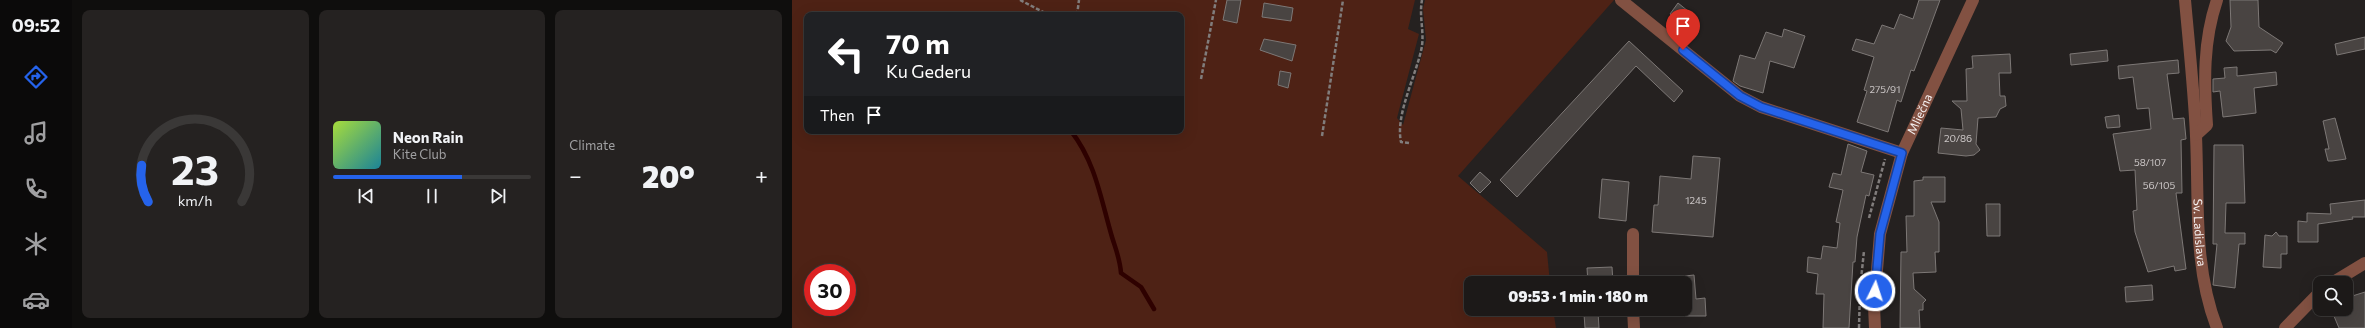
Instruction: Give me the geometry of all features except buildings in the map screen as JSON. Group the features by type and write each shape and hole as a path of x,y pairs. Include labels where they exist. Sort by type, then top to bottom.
{"street":[{"name":"Mliečna","path":"1875,328 1874,306 1880,234 1902,153 1973,0"},
{"name":"Sv. Ladislava","path":"2185,0 2196,135 2200,259 2206,301 2217,328"},
{"path":"2196,135 2207,125 2204,82 2206,44 2209,22 2217,0"},
{"path":"1627,2 1740,96 1761,107 1902,153"},
{"path":"1633,234 1633,276"},
{"path":"2344,276 2365,263"},
{"path":"2285,328 2313,299"},
{"path":"1633,316 1634,328"}],"path":[{"path":"1020,0 1043,12"},
{"path":"1077,12 1079,0"},
{"path":"1201,79 1216,0"},
{"path":"1322,136 1342,0"},
{"path":"1409,144 1401,142 1400,136 1402,120 1422,46 1423,31 1420,20 1422,0"}],"shaded area":[{"path":"792,0 1415,0 1408,29 1419,34 1397,118 1403,125 1426,40 1423,9 1425,0 1614,0 1458,176 1547,252 1549,276 1464,276 1464,316 1554,316 1556,328 792,328"}],"waterway":[{"path":"1073,134 1086,156 1097,182 1119,259 1121,273 1141,287 1154,309"}],"route":[{"path":"1683,50 1740,96 1761,107 1902,153 1880,234 1875,291"}]}
